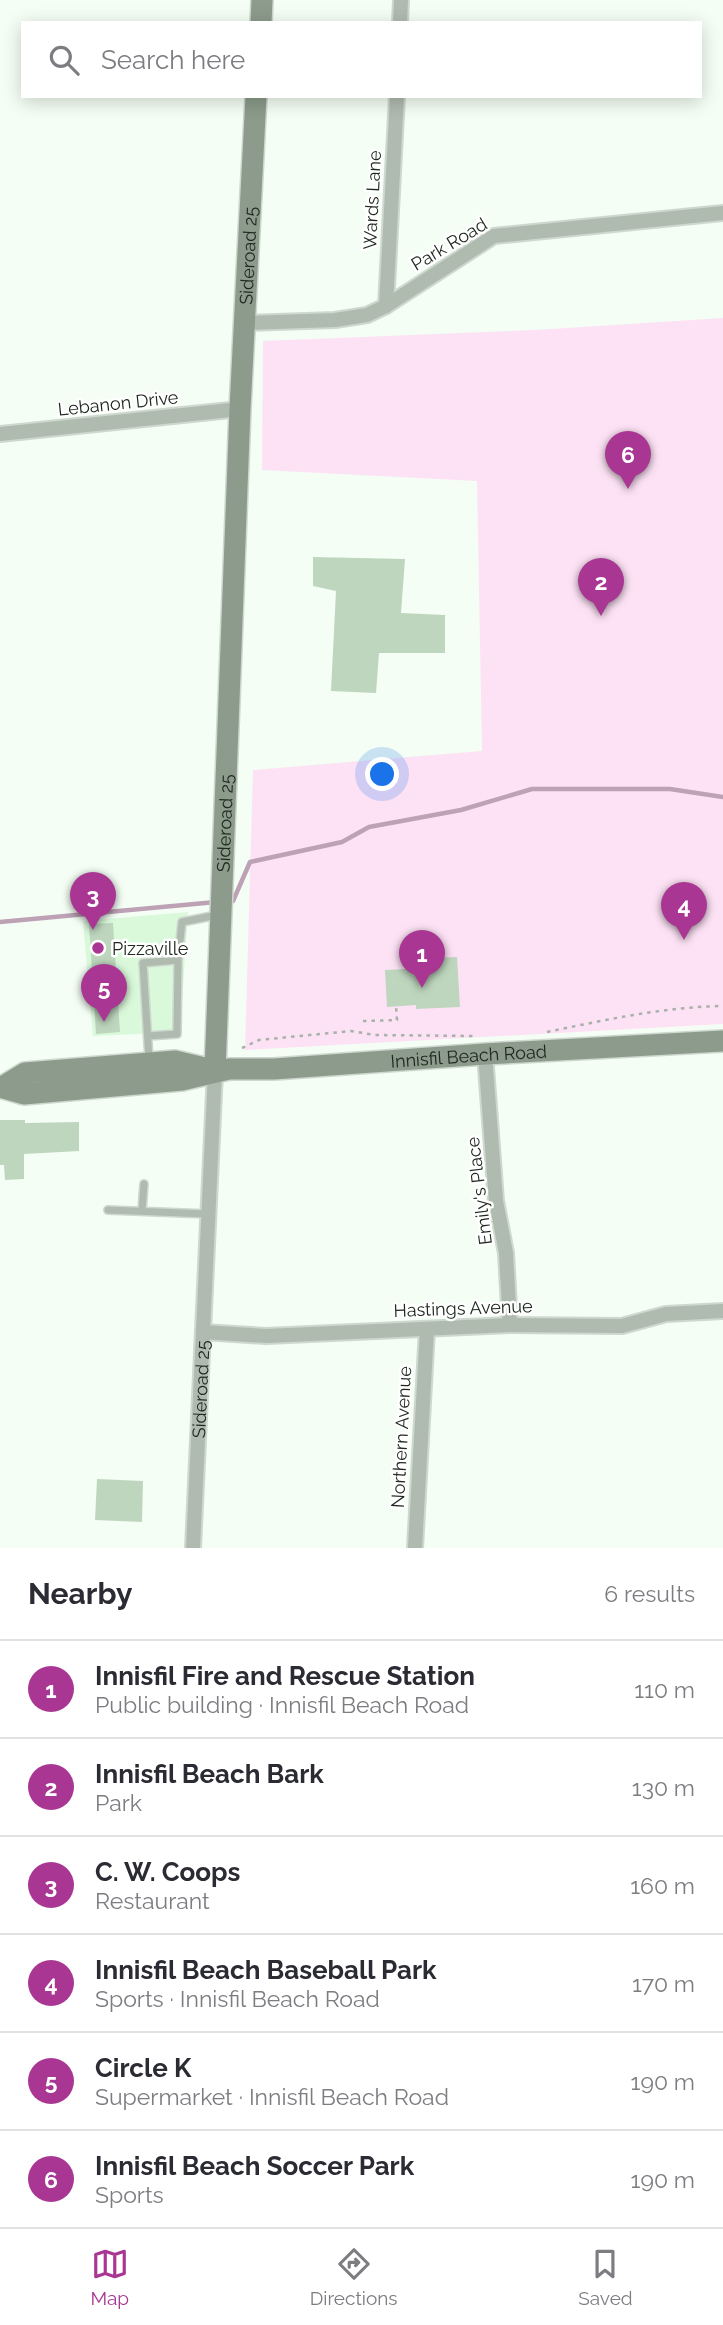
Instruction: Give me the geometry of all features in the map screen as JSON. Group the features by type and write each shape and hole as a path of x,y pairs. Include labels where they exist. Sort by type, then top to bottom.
{"main road":[{"path":"261,21 262,0"},
{"name":"Sideroad 25","path":"215,1071 240,409 256,98"},
{"name":"Innisfil Beach Road","path":"1,1087 24,1094 183,1080 229,1069 274,1069 480,1045 723,1041"},
{"name":"Innisfil Beach Road","path":"1,1087 25,1073 175,1061 215,1071"}],"street":[{"path":"400,21 401,0"},
{"name":"Wards Lane","path":"386,306 397,98"},
{"name":"Park Road","path":"244,323 335,320 367,315 386,306 494,236 723,213"},
{"name":"Lebanon Drive","path":"0,434 240,409"},
{"name":"Emily's Place","path":"480,1045 496,1201 506,1253 510,1325"},
{"name":"Sideroad 25","path":"193,1548 215,1071"},
{"name":"Hastings Avenue","path":"203,1332 266,1336 510,1325 622,1325 666,1314 723,1311"},
{"name":"Northern Avenue","path":"415,1548 427,1329"}],"lane":[{"path":"148,1036 177,1034 178,960 182,922 221,915"},
{"path":"149,1063 143,963 178,960"},
{"path":"142,1212 144,1184"},
{"path":"108,1210 208,1214"}],"path":[{"path":"363,1021 397,1020 396,1006"},
{"path":"547,1032 621,1016 723,1006"},
{"path":"242,1048 259,1040 351,1031 480,1045"}],"shaded area":[{"path":"723,318 723,1024 245,1050 253,770 482,751 477,481 262,470 263,341 535,330"},
{"path":"188,912 180,1032 93,1036 83,921"}],"building":[{"path":"313,557 405,559 401,613 445,615 445,653 379,653 376,693 331,691 336,591 313,586"},
{"path":"113,923 120,1032 96,1034 89,924"},
{"path":"457,957 460,1007 387,1007 385,970 407,969 407,959"},
{"path":"0,1120 25,1120 25,1123 79,1122 79,1151 24,1154 24,1179 5,1180 4,1165 0,1165"},
{"path":"97,1479 143,1481 142,1522 95,1520"}],"waterway":[{"path":"228,901 233,901 250,862 342,842 369,827 461,810 532,789 670,789 723,797"},
{"path":"0,922 216,902"}],"place":[{"name":"Innisfil Beach Soccer Park","path":"628,489"},
{"name":"Innisfil Beach Bark","path":"601,616"},
{"name":"C. W. Coops","path":"93,930"},
{"name":"Innisfil Beach Baseball Park","path":"684,940"},
{"name":"Pizzaville","path":"98,948"},
{"name":"Innisfil Fire and Rescue Station","path":"422,988"},
{"name":"Circle K","path":"104,1022"}]}
